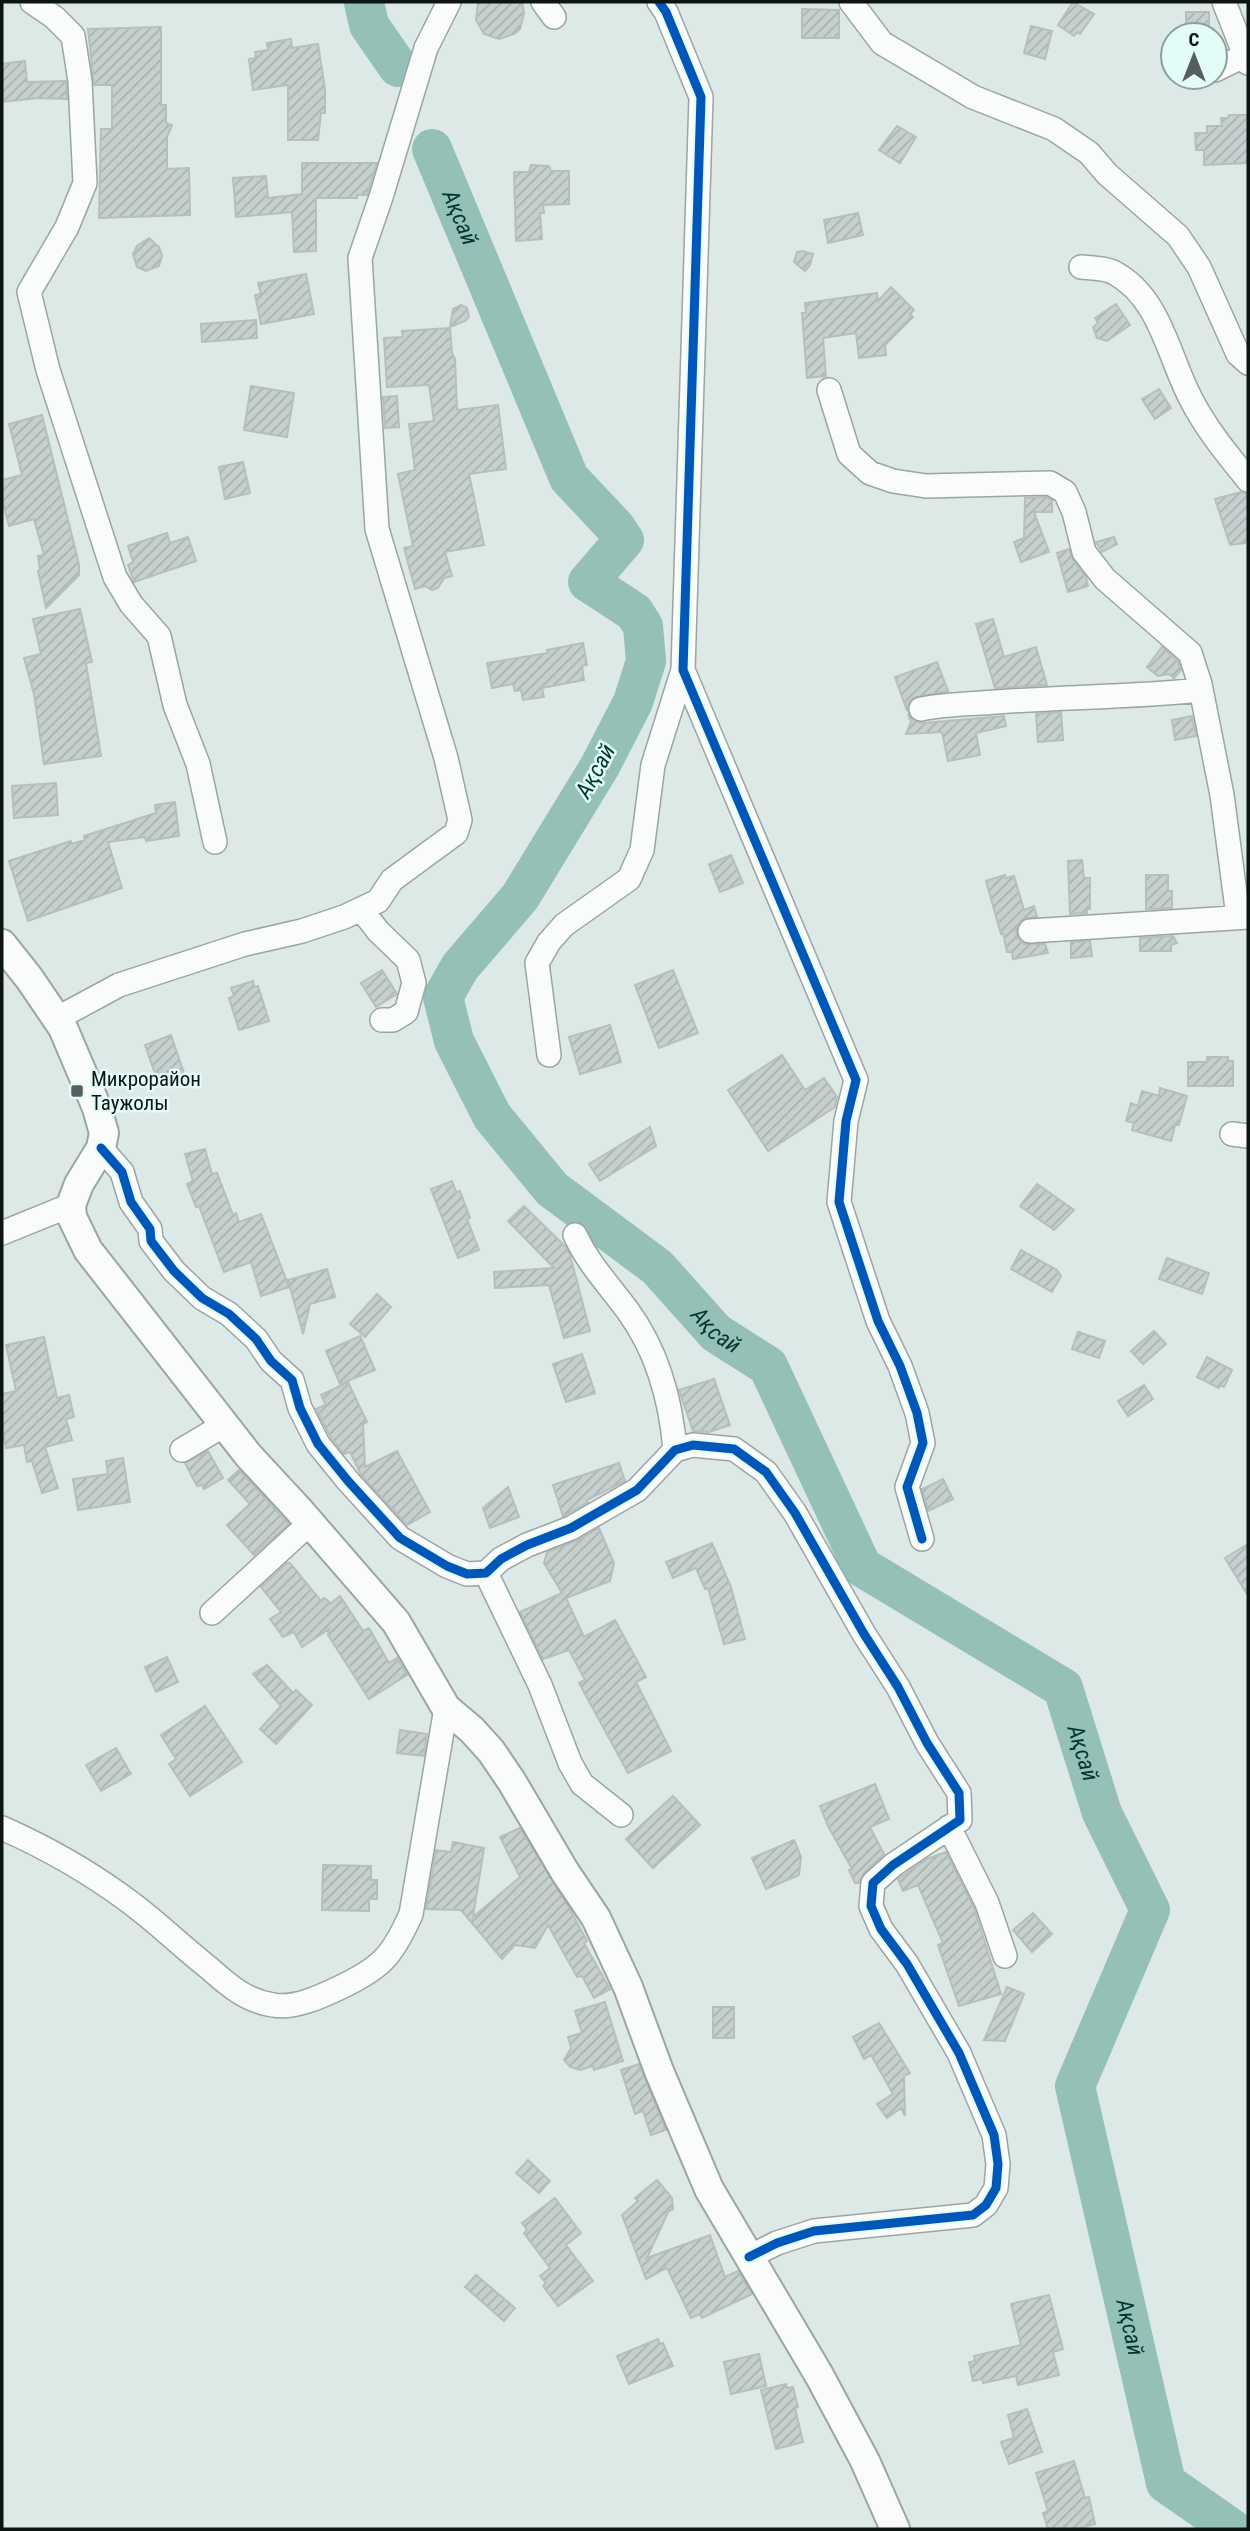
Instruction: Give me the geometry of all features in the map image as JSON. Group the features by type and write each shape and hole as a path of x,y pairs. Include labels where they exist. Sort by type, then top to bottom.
{"street":[{"path":"33,2 54,17 73,36 80,81 85,183 67,227 29,292 48,370 115,577 131,604 159,636 176,705 198,764 215,842"},
{"path":"56,1018 119,985 245,944 302,931 344,917 378,901 392,880 456,833 460,820 433,711 377,528 360,258 426,48 449,2"},
{"path":"549,1055 537,963 549,942 564,925 629,879 642,849 653,765 683,670 701,97 666,12 659,2"},
{"path":"851,2 882,43 973,97 1054,129 1089,153 1107,174 1178,236 1199,267 1238,354 1248,363"},
{"path":"1224,2 1247,57 1229,65"},
{"path":"1081,267 1110,271 1137,289 1162,330 1191,400 1248,480"},
{"path":"829,390 849,454 870,473 893,481 926,486 1050,483 1065,492 1074,512 1084,552 1121,595 1189,653 1201,690 1243,916 1030,931"},
{"path":"683,670 856,1080 846,1121 839,1202 878,1321 900,1366 917,1413 923,1443 907,1487 922,1539"},
{"path":"921,709 941,705 1040,698 1201,690"},
{"path":"361,909 378,931 408,960 414,983 407,1012 393,1020 382,1020"},
{"path":"2,944 63,1028 97,1108 104,1133 101,1148 79,1184 71,1205 72,1217 88,1250 248,1455 396,1622 446,1708 491,1751 596,1918 628,1987 705,2178 726,2220 819,2375 865,2461 895,2529"},
{"path":"101,1148 122,1172 131,1202 150,1228 151,1241 174,1271 202,1298 229,1314 256,1339 271,1361 292,1380 300,1408 318,1444 400,1538 425,1554 467,1574 486,1573 501,1559 527,1545 571,1528 638,1490 675,1450 693,1445 734,1449 765,1472 795,1513 864,1634 898,1687 927,1743 959,1793 960,1820 893,1865 873,1883 871,1906 881,1929 907,1964 959,2053 994,2135 998,2164 996,2188 986,2205 973,2215 814,2231 750,2257"},
{"path":"2,1234 71,1205"},
{"path":"575,1235 587,1259 630,1313 648,1347 666,1391 675,1450"},
{"path":"182,1450 224,1425"},
{"path":"212,1613 310,1522"},
{"path":"486,1573 540,1685 582,1784 621,1815"},
{"path":"2,1828 76,1867 125,1898 154,1920 181,1947 229,1987 275,2006 309,2001 356,1979 380,1964 397,1946 411,1914 446,1708"},
{"path":"949,1827 987,1903 1005,1956"}],"building":[{"path":"478,2 522,2 524,13 520,29 499,39 484,34 476,20"},
{"path":"1073,2 1094,14 1080,34 1077,32 1074,36 1058,25"},
{"path":"802,9 839,10 839,38 802,38"},
{"path":"1186,12 1209,12 1209,21 1186,21"},
{"path":"1031,26 1052,31 1045,59 1024,53"},
{"path":"161,27 161,105 166,105 166,123 172,125 167,137 167,169 189,168 190,215 99,218 101,129 112,129 112,85 94,85 88,29"},
{"path":"291,39 292,48 318,44 325,89 325,113 321,113 318,140 288,140 288,85 253,90 249,59 256,58 255,52 268,50 267,43"},
{"path":"25,61 27,82 66,81 67,99 39,98 2,102 2,64"},
{"path":"1229,115 1248,115 1248,163 1204,165 1204,150 1196,150 1195,133 1207,133 1207,126 1222,126 1221,118 1228,118"},
{"path":"897,126 916,137 900,163 879,150"},
{"path":"302,163 377,163 367,195 357,195 357,198 316,198 316,251 294,252 292,212 236,217 233,178 266,176 268,198 302,194"},
{"path":"531,165 549,166 551,171 569,171 569,204 543,205 544,213 540,213 542,239 516,241 514,172 529,172"},
{"path":"858,213 863,235 828,243 824,220"},
{"path":"149,238 159,247 162,256 159,266 146,271 137,267 133,254 137,246"},
{"path":"797,252 813,254 805,271 794,262"},
{"path":"306,274 314,314 261,324 255,295 261,294 258,283"},
{"path":"891,287 914,310 910,314 913,317 885,345 886,355 859,358 856,333 823,338 826,376 807,378 802,313 806,313 805,303 877,293 878,301"},
{"path":"1116,304 1130,325 1107,341 1097,338 1093,327 1098,323 1095,318"},
{"path":"461,305 467,308 469,317 450,327 453,309"},
{"path":"256,320 257,338 202,342 201,324"},
{"path":"450,328 455,359 457,410 498,405 506,469 469,474 484,545 445,552 452,576 444,578 438,588 432,590 425,586 415,589 404,548 413,546 398,474 415,470 409,424 434,421 429,385 387,387 384,338 403,337 402,331"},
{"path":"251,386 294,393 287,437 244,430"},
{"path":"1159,389 1171,408 1155,419 1142,399"},
{"path":"397,396 399,427 385,428 383,397"},
{"path":"42,415 79,564 79,575 46,608 38,571 38,556 44,555 34,519 9,526 2,499 2,480 22,475 9,424"},
{"path":"243,462 250,493 225,499 219,467"},
{"path":"1241,492 1248,494 1248,536 1245,543 1230,545 1215,499"},
{"path":"1046,497 1052,500 1052,512 1034,512 1049,552 1021,562 1014,542 1024,538 1025,498"},
{"path":"167,533 170,543 188,537 196,561 134,582 128,565 133,562 128,546"},
{"path":"1114,537 1117,544 1102,552 1096,542"},
{"path":"1069,549 1073,560 1086,577 1088,586 1068,592 1057,553"},
{"path":"80,609 92,662 86,663 101,756 44,764 34,694 24,658 41,654 33,619"},
{"path":"993,619 1004,657 1036,647 1047,685 995,688 976,624"},
{"path":"583,643 587,665 582,666 584,680 542,688 544,697 523,700 521,690 515,691 513,684 492,688 487,663 548,653 547,650"},
{"path":"1162,647 1178,661 1181,670 1174,678 1169,674 1158,676 1147,667"},
{"path":"937,662 948,691 913,698 907,711 895,677"},
{"path":"1061,712 1063,740 1038,742 1036,714"},
{"path":"908,714 916,722 923,723 1004,716 1006,726 976,733 980,755 948,761 942,732 906,734 911,722"},
{"path":"1192,716 1196,736 1175,740 1172,720"},
{"path":"56,783 58,815 14,818 12,786"},
{"path":"175,802 179,836 146,841 145,837 108,842 122,888 28,921 9,861 71,841 72,844 85,840 84,836 156,813 155,805"},
{"path":"731,855 743,883 720,892 709,864"},
{"path":"1082,860 1084,878 1090,878 1090,909 1087,909 1087,913 1070,914 1068,861"},
{"path":"1005,875 1006,878 1014,876 1024,910 1034,906 1037,917 1023,919 1018,924 1018,938 1024,944 1045,944 1048,953 1013,959 1012,952 1007,952 986,881"},
{"path":"1146,875 1168,875 1172,908 1146,909"},
{"path":"1173,936 1177,943 1171,945 1171,951 1140,951 1140,938"},
{"path":"1090,941 1092,956 1071,958 1071,942"},
{"path":"382,970 397,994 376,1007 361,983"},
{"path":"673,970 698,1033 659,1048 635,985"},
{"path":"253,981 254,987 258,986 269,1021 239,1030 229,998 234,996 231,988"},
{"path":"610,1025 621,1062 580,1074 569,1037"},
{"path":"171,1035 185,1076 159,1085 145,1045"},
{"path":"782,1055 805,1090 824,1078 837,1097 835,1107 768,1151 728,1090"},
{"path":"1207,1057 1228,1057 1228,1061 1233,1061 1233,1086 1188,1086 1188,1062 1207,1062"},
{"path":"1160,1088 1187,1096 1179,1125 1175,1125 1171,1141 1132,1130 1134,1123 1126,1121 1131,1103 1138,1106 1142,1091 1159,1096"},
{"path":"650,1127 656,1146 600,1181 589,1164"},
{"path":"205,1149 212,1174 217,1173 233,1215 236,1213 239,1222 261,1214 289,1287 261,1296 251,1262 224,1272 199,1206 196,1207 187,1184 193,1181 185,1154"},
{"path":"452,1181 456,1192 460,1191 479,1250 458,1258 431,1189"},
{"path":"1037,1184 1074,1210 1054,1230 1020,1206"},
{"path":"524,1206 566,1247 590,1331 564,1338 549,1285 495,1288 494,1272 554,1268 508,1221"},
{"path":"1021,1250 1057,1270 1061,1276 1052,1292 1011,1269"},
{"path":"1167,1258 1209,1273 1202,1294 1159,1279"},
{"path":"327,1269 335,1297 310,1304 303,1334 288,1280"},
{"path":"377,1294 391,1307 365,1337 350,1324"},
{"path":"1154,1331 1166,1344 1143,1364 1131,1351"},
{"path":"1078,1332 1105,1341 1099,1358 1072,1349"},
{"path":"360,1336 375,1370 340,1384 326,1351"},
{"path":"44,1337 57,1398 69,1395 74,1417 66,1419 72,1440 45,1447 58,1488 42,1493 32,1461 27,1462 24,1445 6,1448 2,1429 2,1394 16,1391 6,1345"},
{"path":"582,1354 595,1393 566,1402 553,1364"},
{"path":"1207,1357 1232,1370 1224,1387 1220,1385 1219,1388 1197,1377"},
{"path":"714,1379 730,1425 709,1432 693,1431 679,1390"},
{"path":"348,1382 367,1422 363,1424 365,1467 397,1451 430,1512 407,1525 361,1475 350,1452 344,1454 330,1436 316,1409 326,1405 321,1395"},
{"path":"1144,1385 1153,1399 1128,1416 1118,1401"},
{"path":"208,1451 223,1478 204,1489 202,1485 197,1486 185,1463"},
{"path":"123,1458 130,1502 78,1510 73,1479 108,1474 106,1461"},
{"path":"619,1463 625,1481 587,1500 588,1502 563,1516 553,1485"},
{"path":"239,1470 289,1524 254,1555 227,1525 250,1504 228,1480"},
{"path":"943,1479 953,1499 928,1511 922,1489"},
{"path":"508,1487 519,1517 490,1528 483,1508"},
{"path":"599,1528 614,1563 610,1581 566,1598 584,1637 615,1620 646,1677 636,1682 671,1751 628,1773 579,1683 585,1680 569,1650 543,1659 520,1612 562,1593 544,1563 547,1552 576,1541"},
{"path":"712,1543 731,1587 745,1639 724,1644 708,1588 705,1589 696,1568 673,1578 666,1562"},
{"path":"1248,1544 1248,1596 1225,1558"},
{"path":"290,1563 321,1601 324,1598 331,1603 340,1596 363,1631 369,1628 389,1663 397,1658 407,1675 369,1699 328,1635 329,1629 302,1647 294,1632 283,1637 270,1619 281,1612 261,1587"},
{"path":"167,1657 178,1682 156,1692 145,1667"},
{"path":"267,1665 293,1693 296,1690 312,1705 276,1744 260,1729 281,1706 253,1674"},
{"path":"205,1706 242,1762 190,1796 169,1764 176,1759 161,1735"},
{"path":"400,1730 427,1734 424,1756 397,1753"},
{"path":"116,1748 131,1774 101,1791 86,1765"},
{"path":"875,1784 889,1819 870,1827 884,1854 864,1873 859,1883 855,1883 849,1870 852,1869 820,1806"},
{"path":"673,1796 700,1825 653,1868 626,1839"},
{"path":"520,1828 568,1906 587,1941 584,1943 610,1989 594,1998 582,1976 577,1977 548,1925 535,1948 515,1945 502,1959 461,1910 426,1909 436,1850 451,1852 453,1842 484,1848 473,1917 520,1877 500,1837"},
{"path":"794,1840 801,1857 799,1875 766,1889 752,1858"},
{"path":"946,1852 974,1908 1001,1994 959,2006 938,1945 943,1943 918,1885 903,1891 898,1879 927,1859"},
{"path":"323,1865 371,1866 371,1880 377,1880 377,1899 369,1899 369,1911 322,1910"},
{"path":"1033,1913 1052,1934 1032,1952 1013,1930"},
{"path":"1007,1987 1024,1994 1005,2041 984,2040"},
{"path":"605,2002 623,2061 594,2070 593,2066 580,2070 570,2067 564,2060 571,2048 568,2037 582,2033 575,2011"},
{"path":"713,2007 734,2007 734,2038 713,2038"},
{"path":"879,2023 910,2073 904,2076 905,2116 901,2108 887,2118 877,2104 893,2094 871,2055 864,2059 853,2037"},
{"path":"639,2064 666,2130 651,2135 643,2111 635,2114 621,2070"},
{"path":"528,2160 550,2181 539,2193 516,2173"},
{"path":"657,2180 672,2198 673,2209 668,2212 647,2258 710,2235 725,2277 738,2271 752,2294 702,2318 700,2314 691,2318 666,2268 646,2279 622,2215 638,2201 635,2198"},
{"path":"555,2198 581,2233 566,2245 593,2281 558,2306 543,2286 546,2283 540,2276 550,2268 524,2233 527,2230 522,2223"},
{"path":"476,2275 515,2308 504,2321 465,2287"},
{"path":"1049,2295 1063,2349 1053,2352 1059,2375 1018,2385 1016,2376 983,2383 982,2379 973,2381 969,2362 975,2361 974,2356 1021,2345 1011,2304"},
{"path":"658,2339 660,2344 663,2343 673,2366 629,2384 617,2356"},
{"path":"759,2354 766,2386 731,2394 724,2362"},
{"path":"786,2384 787,2388 793,2387 803,2442 776,2449 761,2390"},
{"path":"1027,2409 1042,2452 1009,2464 1001,2442 1014,2438 1008,2415"},
{"path":"1074,2461 1085,2498 1089,2497 1095,2524 1077,2529 1048,2529 1043,2513 1048,2511 1036,2473"}],"waterway":[{"name":"Ақсай","path":"364,2 369,25 398,67"},
{"name":"Ақсай","path":"432,149 569,478 624,540 588,582 634,612 643,626 646,661 633,702 600,766 520,897 460,967 443,997 454,1041 492,1116 552,1189 657,1267 716,1333 768,1366 862,1567 1063,1688 1102,1813 1150,1910 1075,2086 1166,2483 1232,2529"}],"cycle path":[{"path":"659,2 666,12 701,97 683,670 856,1080 846,1121 839,1202 878,1321 900,1366 917,1413 923,1443 907,1487 922,1539"},
{"path":"101,1148 122,1172 131,1202 150,1229 151,1241 174,1271 202,1298 229,1314 256,1339 271,1361 292,1380 300,1408 318,1444 400,1538 447,1566 467,1574 486,1573 501,1559 527,1545 571,1528 637,1490 675,1450 693,1445 734,1449 766,1472 795,1513 864,1634 898,1687 927,1743 959,1793 960,1820 893,1865 873,1883 871,1906 881,1929 907,1964 959,2053 994,2135 998,2164 996,2188 986,2205 973,2215 814,2231 777,2243 749,2257"}],"place":[{"name":"Микрорайон Таужолы","path":"77,1091"}]}
